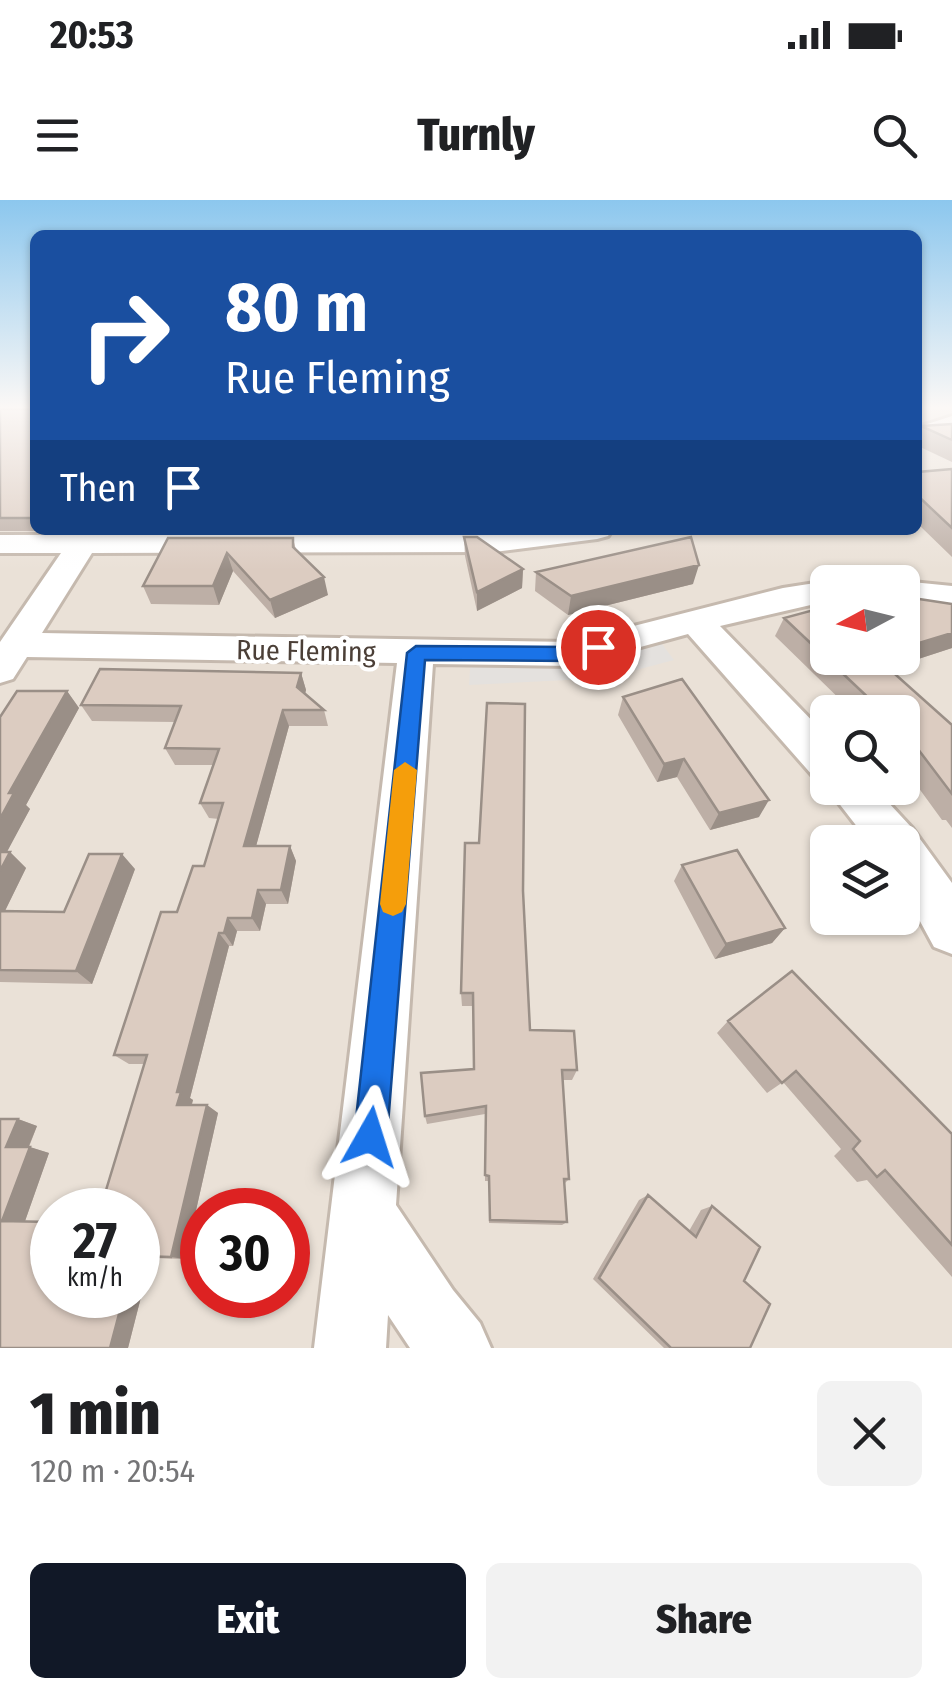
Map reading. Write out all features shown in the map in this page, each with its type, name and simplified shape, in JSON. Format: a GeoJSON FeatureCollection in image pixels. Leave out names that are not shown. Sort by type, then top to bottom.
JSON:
{"type":"FeatureCollection","features":[{"type":"Feature","properties":{"kind":"street"},"geometry":{"type":"LineString","coordinates":[[0,544],[82,546],[176,537],[494,542],[538,535]]}},
{"type":"Feature","properties":{"kind":"street"},"geometry":{"type":"LineString","coordinates":[[8,658],[82,546]]}},
{"type":"Feature","properties":{"kind":"street"},"geometry":{"type":"LineString","coordinates":[[920,593],[952,596]]}},
{"type":"Feature","properties":{"kind":"street","name":"Rue Fleming"},"geometry":{"type":"LineString","coordinates":[[8,658],[571,654],[695,620],[810,595]]}},
{"type":"Feature","properties":{"kind":"street"},"geometry":{"type":"LineString","coordinates":[[695,620],[810,745]]}},
{"type":"Feature","properties":{"kind":"street"},"geometry":{"type":"LineString","coordinates":[[350,1348],[416,653]]}},
{"type":"Feature","properties":{"kind":"street"},"geometry":{"type":"LineString","coordinates":[[864,805],[881,825]]}},
{"type":"Feature","properties":{"kind":"street"},"geometry":{"type":"LineString","coordinates":[[920,874],[952,930]]}},
{"type":"Feature","properties":{"kind":"street"},"geometry":{"type":"LineString","coordinates":[[363,1214],[428,1315],[455,1348]]}},
{"type":"Feature","properties":{"kind":"shaded area"},"geometry":{"type":"Polygon","coordinates":[[[0,463],[15,463],[30,513],[30,535],[922,535],[922,463],[952,463],[952,1348],[0,1348],[0,463]]]}},
{"type":"Feature","properties":{"kind":"shaded area"},"geometry":{"type":"Polygon","coordinates":[[[653,632],[674,660],[606,678],[469,685],[471,653],[571,654],[653,632]]]}},
{"type":"Feature","properties":{"kind":"building"},"geometry":{"type":"Polygon","coordinates":[[[0,463],[30,463],[30,518],[0,518],[0,463]]]}},
{"type":"Feature","properties":{"kind":"building"},"geometry":{"type":"Polygon","coordinates":[[[952,469],[952,528],[922,500],[922,472],[952,469]]]}},
{"type":"Feature","properties":{"kind":"building"},"geometry":{"type":"Polygon","coordinates":[[[464,537],[477,537],[523,569],[477,592],[464,537]]]}},
{"type":"Feature","properties":{"kind":"building"},"geometry":{"type":"Polygon","coordinates":[[[691,537],[699,565],[571,596],[536,572],[691,537]]]}},
{"type":"Feature","properties":{"kind":"building"},"geometry":{"type":"Polygon","coordinates":[[[168,538],[293,538],[293,547],[324,577],[270,600],[227,553],[213,586],[143,586],[168,538]]]}},
{"type":"Feature","properties":{"kind":"building"},"geometry":{"type":"Polygon","coordinates":[[[920,599],[952,604],[952,633],[920,643],[920,599]]]}},
{"type":"Feature","properties":{"kind":"building"},"geometry":{"type":"Polygon","coordinates":[[[810,611],[810,643],[784,618],[810,611]]]}},
{"type":"Feature","properties":{"kind":"building"},"geometry":{"type":"Polygon","coordinates":[[[100,669],[301,673],[297,687],[324,710],[283,710],[244,846],[290,846],[281,890],[258,890],[252,918],[228,918],[224,933],[219,933],[177,1092],[181,1092],[177,1105],[207,1105],[187,1188],[180,1188],[180,1219],[171,1257],[160,1257],[160,1188],[107,1188],[147,1055],[114,1055],[161,912],[177,912],[193,866],[204,866],[223,803],[200,803],[219,749],[165,748],[181,706],[81,705],[100,669]]]}},
{"type":"Feature","properties":{"kind":"building"},"geometry":{"type":"Polygon","coordinates":[[[844,675],[896,675],[918,695],[865,695],[844,675]]]}},
{"type":"Feature","properties":{"kind":"building"},"geometry":{"type":"Polygon","coordinates":[[[682,679],[769,800],[719,813],[684,759],[664,764],[623,697],[682,679]]]}},
{"type":"Feature","properties":{"kind":"building"},"geometry":{"type":"Polygon","coordinates":[[[17,691],[67,691],[9,793],[14,793],[0,819],[0,717],[17,691]]]}},
{"type":"Feature","properties":{"kind":"building"},"geometry":{"type":"Polygon","coordinates":[[[920,696],[952,725],[952,794],[920,752],[920,696]]]}},
{"type":"Feature","properties":{"kind":"building"},"geometry":{"type":"Polygon","coordinates":[[[487,703],[525,704],[523,891],[530,1030],[574,1031],[577,1070],[562,1070],[569,1179],[564,1179],[567,1222],[490,1220],[489,1176],[485,1175],[486,1106],[425,1116],[421,1073],[474,1069],[473,993],[461,993],[465,843],[479,843],[487,703]]]}},
{"type":"Feature","properties":{"kind":"building"},"geometry":{"type":"Polygon","coordinates":[[[737,850],[785,928],[726,944],[682,865],[737,850]]]}},
{"type":"Feature","properties":{"kind":"building"},"geometry":{"type":"Polygon","coordinates":[[[0,852],[10,852],[0,871],[0,852]]]}},
{"type":"Feature","properties":{"kind":"building"},"geometry":{"type":"Polygon","coordinates":[[[89,854],[122,854],[76,971],[0,970],[0,911],[64,912],[89,854]]]}},
{"type":"Feature","properties":{"kind":"building"},"geometry":{"type":"Polygon","coordinates":[[[792,971],[952,1134],[952,1245],[885,1170],[877,1177],[853,1149],[860,1141],[796,1071],[782,1083],[728,1021],[792,971]]]}},
{"type":"Feature","properties":{"kind":"building"},"geometry":{"type":"Polygon","coordinates":[[[0,1119],[18,1119],[6,1147],[30,1147],[2,1221],[30,1222],[30,1318],[118,1318],[110,1348],[0,1348],[0,1119]]]}},
{"type":"Feature","properties":{"kind":"building"},"geometry":{"type":"Polygon","coordinates":[[[648,1195],[696,1237],[712,1206],[760,1247],[744,1281],[770,1304],[750,1348],[671,1348],[599,1278],[648,1195]]]}},
{"type":"Feature","properties":{"kind":"slow traffic"},"geometry":{"type":"LineString","coordinates":[[393,904],[405,770]]}},
{"type":"Feature","properties":{"kind":"route"},"geometry":{"type":"LineString","coordinates":[[370,1137],[416,653],[571,654],[598,647]]}}]}
